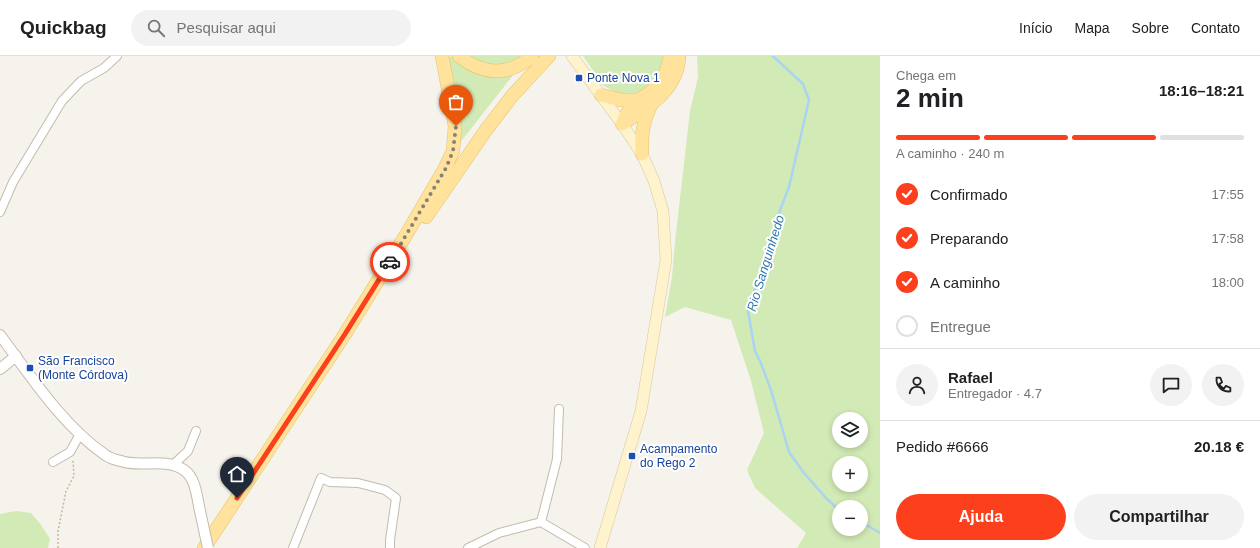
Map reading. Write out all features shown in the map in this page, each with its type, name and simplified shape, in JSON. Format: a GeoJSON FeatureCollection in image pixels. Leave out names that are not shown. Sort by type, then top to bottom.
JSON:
{"type":"FeatureCollection","features":[{"type":"Feature","properties":{"kind":"main road"},"geometry":{"type":"LineString","coordinates":[[345,334],[446,168],[453,151],[456,126],[442,56]]}},
{"type":"Feature","properties":{"kind":"main road"},"geometry":{"type":"LineString","coordinates":[[459,56],[470,65],[481,70],[496,72],[511,69],[532,56]]}},
{"type":"Feature","properties":{"kind":"main road"},"geometry":{"type":"LineString","coordinates":[[406,235],[462,152],[507,92],[538,56]]}},
{"type":"Feature","properties":{"kind":"main road"},"geometry":{"type":"LineString","coordinates":[[204,548],[345,334],[486,130],[512,96],[549,56]]}},
{"type":"Feature","properties":{"kind":"main road"},"geometry":{"type":"LineString","coordinates":[[572,56],[642,154],[654,181],[663,211],[666,260],[641,410],[600,548]]}},
{"type":"Feature","properties":{"kind":"main road"},"geometry":{"type":"LineString","coordinates":[[622,124],[627,113],[638,100],[655,89],[663,78],[670,56]]}},
{"type":"Feature","properties":{"kind":"main road"},"geometry":{"type":"LineString","coordinates":[[622,124],[656,101],[670,83],[676,72],[679,56]]}},
{"type":"Feature","properties":{"kind":"main road"},"geometry":{"type":"LineString","coordinates":[[601,95],[621,100],[638,100]]}},
{"type":"Feature","properties":{"kind":"main road"},"geometry":{"type":"LineString","coordinates":[[642,154],[641,139],[643,126],[651,105]]}},
{"type":"Feature","properties":{"kind":"street"},"geometry":{"type":"LineString","coordinates":[[0,212],[13,182],[62,101],[81,81],[104,68],[117,56]]}},
{"type":"Feature","properties":{"kind":"street"},"geometry":{"type":"LineString","coordinates":[[0,335],[52,405],[80,434],[105,455],[123,462],[174,464],[185,470],[193,482],[208,548]]}},
{"type":"Feature","properties":{"kind":"street"},"geometry":{"type":"LineString","coordinates":[[0,369],[16,356]]}},
{"type":"Feature","properties":{"kind":"street"},"geometry":{"type":"LineString","coordinates":[[541,522],[557,459],[559,409]]}},
{"type":"Feature","properties":{"kind":"street"},"geometry":{"type":"LineString","coordinates":[[174,464],[188,451],[196,431]]}},
{"type":"Feature","properties":{"kind":"street"},"geometry":{"type":"LineString","coordinates":[[53,462],[70,452],[80,434]]}},
{"type":"Feature","properties":{"kind":"street"},"geometry":{"type":"LineString","coordinates":[[293,548],[321,478],[330,482],[358,483],[385,490],[396,498],[390,548]]}},
{"type":"Feature","properties":{"kind":"street"},"geometry":{"type":"LineString","coordinates":[[468,548],[499,533],[541,522],[585,548]]}},
{"type":"Feature","properties":{"kind":"path"},"geometry":{"type":"LineString","coordinates":[[58,548],[58,531],[66,491],[74,476],[73,459],[70,452]]}},
{"type":"Feature","properties":{"kind":"green space"},"geometry":{"type":"Polygon","coordinates":[[[446,56],[459,60],[472,71],[481,75],[495,77],[514,74],[459,144],[446,56]]]}},
{"type":"Feature","properties":{"kind":"green space"},"geometry":{"type":"Polygon","coordinates":[[[469,56],[522,56],[509,63],[491,66],[479,62],[469,56]]]}},
{"type":"Feature","properties":{"kind":"green space"},"geometry":{"type":"Polygon","coordinates":[[[583,56],[666,56],[665,65],[646,90],[633,95],[619,94],[604,86],[583,56]]]}},
{"type":"Feature","properties":{"kind":"green space"},"geometry":{"type":"Polygon","coordinates":[[[697,56],[880,56],[880,548],[797,548],[806,533],[755,488],[747,470],[764,433],[751,381],[731,320],[685,307],[665,317],[672,277],[690,111],[698,77],[697,56]]]}},
{"type":"Feature","properties":{"kind":"green space"},"geometry":{"type":"Polygon","coordinates":[[[16,511],[31,513],[50,539],[48,548],[0,548],[0,514],[16,511]]]}},
{"type":"Feature","properties":{"kind":"waterway","name":"Rio Sanguinhedo"},"geometry":{"type":"LineString","coordinates":[[773,56],[803,84],[809,100],[789,187],[780,210],[769,249],[748,311],[755,351],[771,390],[789,452],[804,473],[832,504]]}},
{"type":"Feature","properties":{"kind":"waterway","name":"Rio Sanguinhedo"},"geometry":{"type":"LineString","coordinates":[[868,526],[880,533]]}},
{"type":"Feature","properties":{"kind":"way so far"},"geometry":{"type":"LineString","coordinates":[[390,262],[446,168],[453,151],[456,126]]}},
{"type":"Feature","properties":{"kind":"place","name":"Ponte Nova 1"},"geometry":{"type":"Point","coordinates":[579,78]}},
{"type":"Feature","properties":{"kind":"place","name":"São Francisco (Monte Córdova)"},"geometry":{"type":"Point","coordinates":[30,368]}},
{"type":"Feature","properties":{"kind":"place","name":"Acampamento do Rego 2"},"geometry":{"type":"Point","coordinates":[632,456]}},
{"type":"Feature","properties":{"kind":"route"},"geometry":{"type":"LineString","coordinates":[[237,498],[345,334],[390,262]]}}]}
